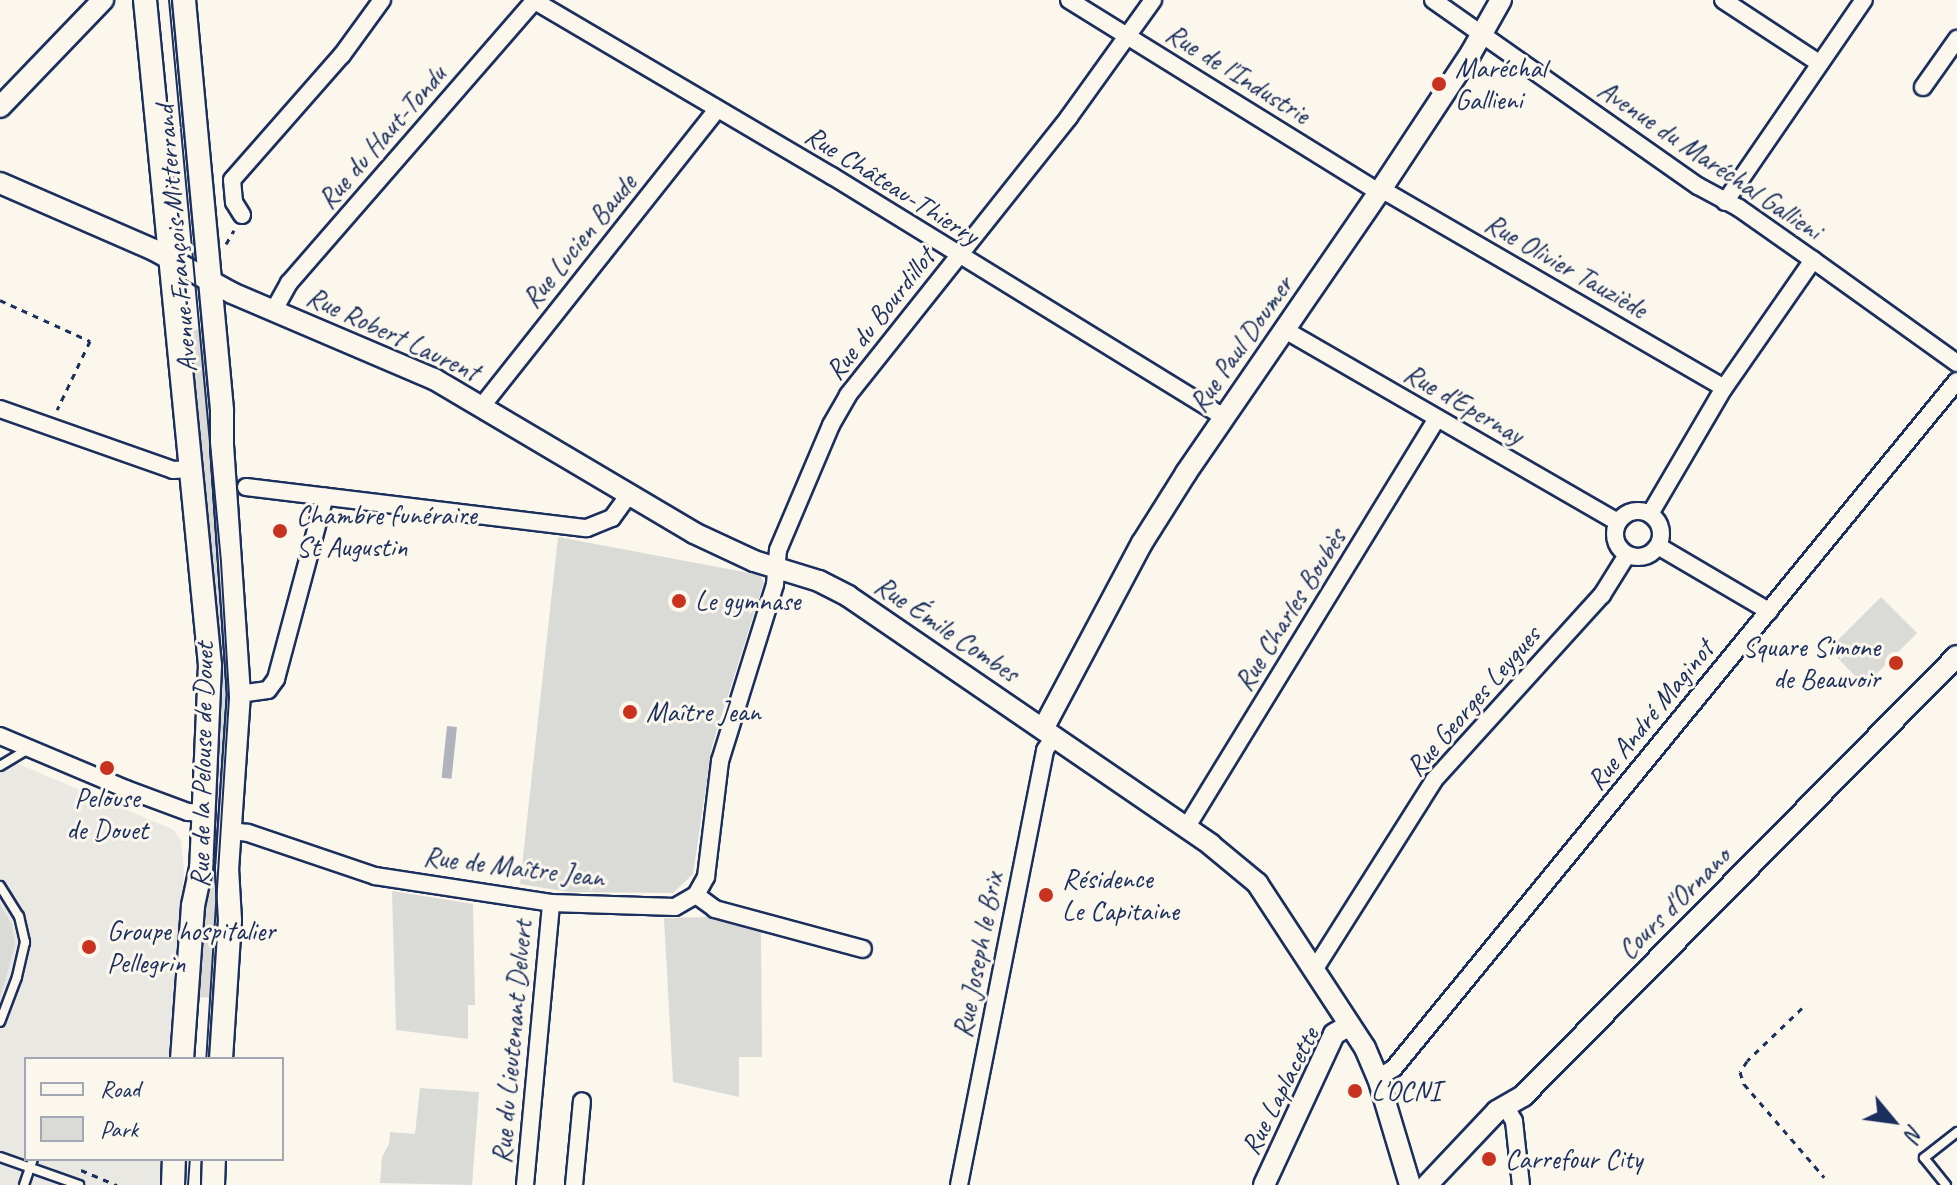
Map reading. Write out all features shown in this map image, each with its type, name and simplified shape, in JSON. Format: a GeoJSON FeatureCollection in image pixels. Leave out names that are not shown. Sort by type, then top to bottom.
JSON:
{"type":"FeatureCollection","features":[{"type":"Feature","properties":{"kind":"main road","name":"Avenue François Mitterrand"},"geometry":{"type":"LineString","coordinates":[[145,0],[193,469]]}},
{"type":"Feature","properties":{"kind":"main road","name":"Avenue François Mitterrand"},"geometry":{"type":"LineString","coordinates":[[184,0],[211,281],[224,472]]}},
{"type":"Feature","properties":{"kind":"main road","name":"Rue de la Pelouse de Douet"},"geometry":{"type":"LineString","coordinates":[[182,1057],[205,813],[210,665],[193,469]]}},
{"type":"Feature","properties":{"kind":"main road","name":"Rue de la Pelouse de Douet"},"geometry":{"type":"LineString","coordinates":[[221,1057],[230,920],[227,868],[239,694],[224,472]]}},
{"type":"Feature","properties":{"kind":"main road"},"geometry":{"type":"LineString","coordinates":[[173,1185],[174,1161]]}},
{"type":"Feature","properties":{"kind":"main road"},"geometry":{"type":"LineString","coordinates":[[213,1185],[214,1161]]}},
{"type":"Feature","properties":{"kind":"street"},"geometry":{"type":"LineString","coordinates":[[0,107],[103,0]]}},
{"type":"Feature","properties":{"kind":"street"},"geometry":{"type":"LineString","coordinates":[[242,215],[234,202],[232,180],[342,55],[382,0]]}},
{"type":"Feature","properties":{"kind":"street","name":"Rue Château-Thierry"},"geometry":{"type":"LineString","coordinates":[[533,0],[1224,417]]}},
{"type":"Feature","properties":{"kind":"street","name":"Rue du Haut-Tondu"},"geometry":{"type":"LineString","coordinates":[[274,310],[289,283],[533,0]]}},
{"type":"Feature","properties":{"kind":"street","name":"Rue de l'Industrie"},"geometry":{"type":"LineString","coordinates":[[1069,0],[1380,191]]}},
{"type":"Feature","properties":{"kind":"street","name":"Rue du Bourdillot"},"geometry":{"type":"LineString","coordinates":[[776,568],[778,550],[831,425],[848,395],[1069,117],[1153,0]]}},
{"type":"Feature","properties":{"kind":"street","name":"Avenue du Maréchal Gallieni"},"geometry":{"type":"LineString","coordinates":[[1433,0],[1813,260],[1957,363]]}},
{"type":"Feature","properties":{"kind":"street","name":"Rue Paul Doumer"},"geometry":{"type":"LineString","coordinates":[[1049,733],[1142,543],[1224,417],[1380,191],[1501,0]]}},
{"type":"Feature","properties":{"kind":"street"},"geometry":{"type":"LineString","coordinates":[[1723,0],[1819,63]]}},
{"type":"Feature","properties":{"kind":"street"},"geometry":{"type":"LineString","coordinates":[[1725,202],[1864,0]]}},
{"type":"Feature","properties":{"kind":"street"},"geometry":{"type":"LineString","coordinates":[[1923,87],[1957,39]]}},
{"type":"Feature","properties":{"kind":"street","name":"Rue Lucien Baude"},"geometry":{"type":"LineString","coordinates":[[482,406],[717,109]]}},
{"type":"Feature","properties":{"kind":"street"},"geometry":{"type":"LineString","coordinates":[[0,183],[169,258]]}},
{"type":"Feature","properties":{"kind":"street","name":"Rue Olivier Tauziède"},"geometry":{"type":"LineString","coordinates":[[1380,191],[1724,388]]}},
{"type":"Feature","properties":{"kind":"street","name":"Rue Robert Laurent"},"geometry":{"type":"LineString","coordinates":[[169,258],[274,310],[389,357],[482,406],[628,496]]}},
{"type":"Feature","properties":{"kind":"street"},"geometry":{"type":"LineString","coordinates":[[1650,514],[1724,388],[1813,260]]}},
{"type":"Feature","properties":{"kind":"street","name":"Rue d'Epernay"},"geometry":{"type":"LineString","coordinates":[[1285,330],[1618,522]]}},
{"type":"Feature","properties":{"kind":"street","name":"Rue André Maginot"},"geometry":{"type":"LineString","coordinates":[[1378,1078],[1394,1068],[1957,381]]}},
{"type":"Feature","properties":{"kind":"street"},"geometry":{"type":"LineString","coordinates":[[0,409],[173,470],[193,469]]}},
{"type":"Feature","properties":{"kind":"street","name":"Rue Charles Boubès"},"geometry":{"type":"LineString","coordinates":[[1186,828],[1437,419]]}},
{"type":"Feature","properties":{"kind":"street"},"geometry":{"type":"LineString","coordinates":[[246,487],[587,528],[612,518],[628,496]]}},
{"type":"Feature","properties":{"kind":"street"},"geometry":{"type":"LineString","coordinates":[[239,694],[268,690],[276,679],[325,496]]}},
{"type":"Feature","properties":{"kind":"street","name":"Rue Émile Combes"},"geometry":{"type":"LineString","coordinates":[[628,496],[694,533],[776,568],[819,581],[848,596],[1186,828],[1257,883],[1316,967],[1378,1078],[1410,1185]]}},
{"type":"Feature","properties":{"kind":"street"},"geometry":{"type":"LineString","coordinates":[[1636,511],[1650,514],[1661,532],[1658,546],[1641,558],[1627,555],[1617,544],[1618,522],[1636,511]]}},
{"type":"Feature","properties":{"kind":"street"},"geometry":{"type":"LineString","coordinates":[[1658,546],[1769,611]]}},
{"type":"Feature","properties":{"kind":"street","name":"Rue Georges Leygues"},"geometry":{"type":"LineString","coordinates":[[1316,967],[1434,780],[1602,595],[1627,555]]}},
{"type":"Feature","properties":{"kind":"street"},"geometry":{"type":"LineString","coordinates":[[776,568],[775,584],[720,761],[706,877],[696,895],[715,909],[863,949]]}},
{"type":"Feature","properties":{"kind":"street","name":"Cours d'Ornano"},"geometry":{"type":"LineString","coordinates":[[1427,1185],[1497,1111],[1506,1108],[1541,1078],[1957,656]]}},
{"type":"Feature","properties":{"kind":"street","name":"Rue Joseph le Brix"},"geometry":{"type":"LineString","coordinates":[[959,1185],[1049,733]]}},
{"type":"Feature","properties":{"kind":"street"},"geometry":{"type":"LineString","coordinates":[[0,736],[139,794],[188,812],[205,813]]}},
{"type":"Feature","properties":{"kind":"street","name":"Rue de Maître Jean"},"geometry":{"type":"LineString","coordinates":[[230,831],[248,833],[375,876],[551,903],[675,907],[696,895]]}},
{"type":"Feature","properties":{"kind":"street","name":"Rue du Lieutenant Delvert"},"geometry":{"type":"LineString","coordinates":[[525,1185],[551,903]]}},
{"type":"Feature","properties":{"kind":"street","name":"Rue Laplacette"},"geometry":{"type":"LineString","coordinates":[[1264,1185],[1334,1034],[1350,1025]]}},
{"type":"Feature","properties":{"kind":"street"},"geometry":{"type":"LineString","coordinates":[[574,1185],[582,1101]]}},
{"type":"Feature","properties":{"kind":"street"},"geometry":{"type":"LineString","coordinates":[[1506,1108],[1514,1121],[1521,1185]]}},
{"type":"Feature","properties":{"kind":"lane"},"geometry":{"type":"LineString","coordinates":[[0,766],[29,749]]}},
{"type":"Feature","properties":{"kind":"lane"},"geometry":{"type":"LineString","coordinates":[[0,886],[11,899],[25,942],[17,977],[0,1022]]}},
{"type":"Feature","properties":{"kind":"lane"},"geometry":{"type":"LineString","coordinates":[[1946,1185],[1924,1158],[1957,1132]]}},
{"type":"Feature","properties":{"kind":"lane"},"geometry":{"type":"LineString","coordinates":[[0,1157],[32,1163],[79,1185]]}},
{"type":"Feature","properties":{"kind":"lane"},"geometry":{"type":"LineString","coordinates":[[24,1185],[32,1163]]}},
{"type":"Feature","properties":{"kind":"path"},"geometry":{"type":"LineString","coordinates":[[224,249],[242,215]]}},
{"type":"Feature","properties":{"kind":"path"},"geometry":{"type":"LineString","coordinates":[[0,300],[90,341],[49,426]]}},
{"type":"Feature","properties":{"kind":"path"},"geometry":{"type":"LineString","coordinates":[[1802,1008],[1747,1061],[1740,1072],[1744,1084],[1824,1177]]}},
{"type":"Feature","properties":{"kind":"shaded area"},"geometry":{"type":"Polygon","coordinates":[[[447,726],[457,727],[452,779],[442,778],[447,726]]]}},
{"type":"Feature","properties":{"kind":"shaded area","name":"Groupe hospitalier Pellegrin"},"geometry":{"type":"Polygon","coordinates":[[[0,756],[174,830],[181,841],[184,871],[171,1057],[24,1057],[24,1161],[165,1161],[163,1185],[0,1185],[0,756]]]}},
{"type":"Feature","properties":{"kind":"green space"},"geometry":{"type":"Polygon","coordinates":[[[203,329],[233,667],[220,998],[191,997],[215,727],[187,331],[203,329]]]}},
{"type":"Feature","properties":{"kind":"green space","name":"Maître Jean"},"geometry":{"type":"Polygon","coordinates":[[[558,537],[760,575],[764,582],[712,746],[693,874],[673,893],[569,892],[520,884],[558,537]]]}},
{"type":"Feature","properties":{"kind":"green space"},"geometry":{"type":"Polygon","coordinates":[[[1881,597],[1917,633],[1865,685],[1829,649],[1881,597]]]}},
{"type":"Feature","properties":{"kind":"green space"},"geometry":{"type":"Polygon","coordinates":[[[392,891],[473,904],[475,1005],[468,1005],[468,1039],[396,1030],[392,891]]]}},
{"type":"Feature","properties":{"kind":"green space"},"geometry":{"type":"Polygon","coordinates":[[[0,904],[12,925],[15,945],[0,998],[0,904]]]}},
{"type":"Feature","properties":{"kind":"green space"},"geometry":{"type":"Polygon","coordinates":[[[709,917],[761,932],[762,1057],[739,1057],[739,1097],[673,1082],[664,918],[709,917]]]}},
{"type":"Feature","properties":{"kind":"green space"},"geometry":{"type":"Polygon","coordinates":[[[420,1088],[479,1092],[472,1185],[380,1183],[382,1157],[389,1144],[390,1132],[415,1134],[420,1088]]]}},
{"type":"Feature","properties":{"kind":"tram line"},"geometry":{"type":"LineString","coordinates":[[169,0],[221,562],[229,698],[206,1057]]}},
{"type":"Feature","properties":{"kind":"tram line"},"geometry":{"type":"LineString","coordinates":[[188,1185],[190,1161]]}},
{"type":"Feature","properties":{"kind":"place","name":"Maréchal Gallieni"},"geometry":{"type":"Point","coordinates":[1439,84]}},
{"type":"Feature","properties":{"kind":"place","name":"Chambre funéraire St Augustin"},"geometry":{"type":"Point","coordinates":[280,531]}},
{"type":"Feature","properties":{"kind":"place","name":"Le gymnase"},"geometry":{"type":"Point","coordinates":[679,601]}},
{"type":"Feature","properties":{"kind":"place","name":"Square Simone de Beauvoir"},"geometry":{"type":"Point","coordinates":[1896,663]}},
{"type":"Feature","properties":{"kind":"place","name":"Maître Jean"},"geometry":{"type":"Point","coordinates":[630,712]}},
{"type":"Feature","properties":{"kind":"place","name":"Pelouse de Douet"},"geometry":{"type":"Point","coordinates":[107,768]}},
{"type":"Feature","properties":{"kind":"place","name":"Résidence Le Capitaine"},"geometry":{"type":"Point","coordinates":[1046,895]}},
{"type":"Feature","properties":{"kind":"place","name":"Groupe hospitalier Pellegrin"},"geometry":{"type":"Point","coordinates":[89,947]}},
{"type":"Feature","properties":{"kind":"place","name":"L'OCNI"},"geometry":{"type":"Point","coordinates":[1355,1091]}},
{"type":"Feature","properties":{"kind":"place","name":"Carrefour City"},"geometry":{"type":"Point","coordinates":[1489,1159]}}]}
